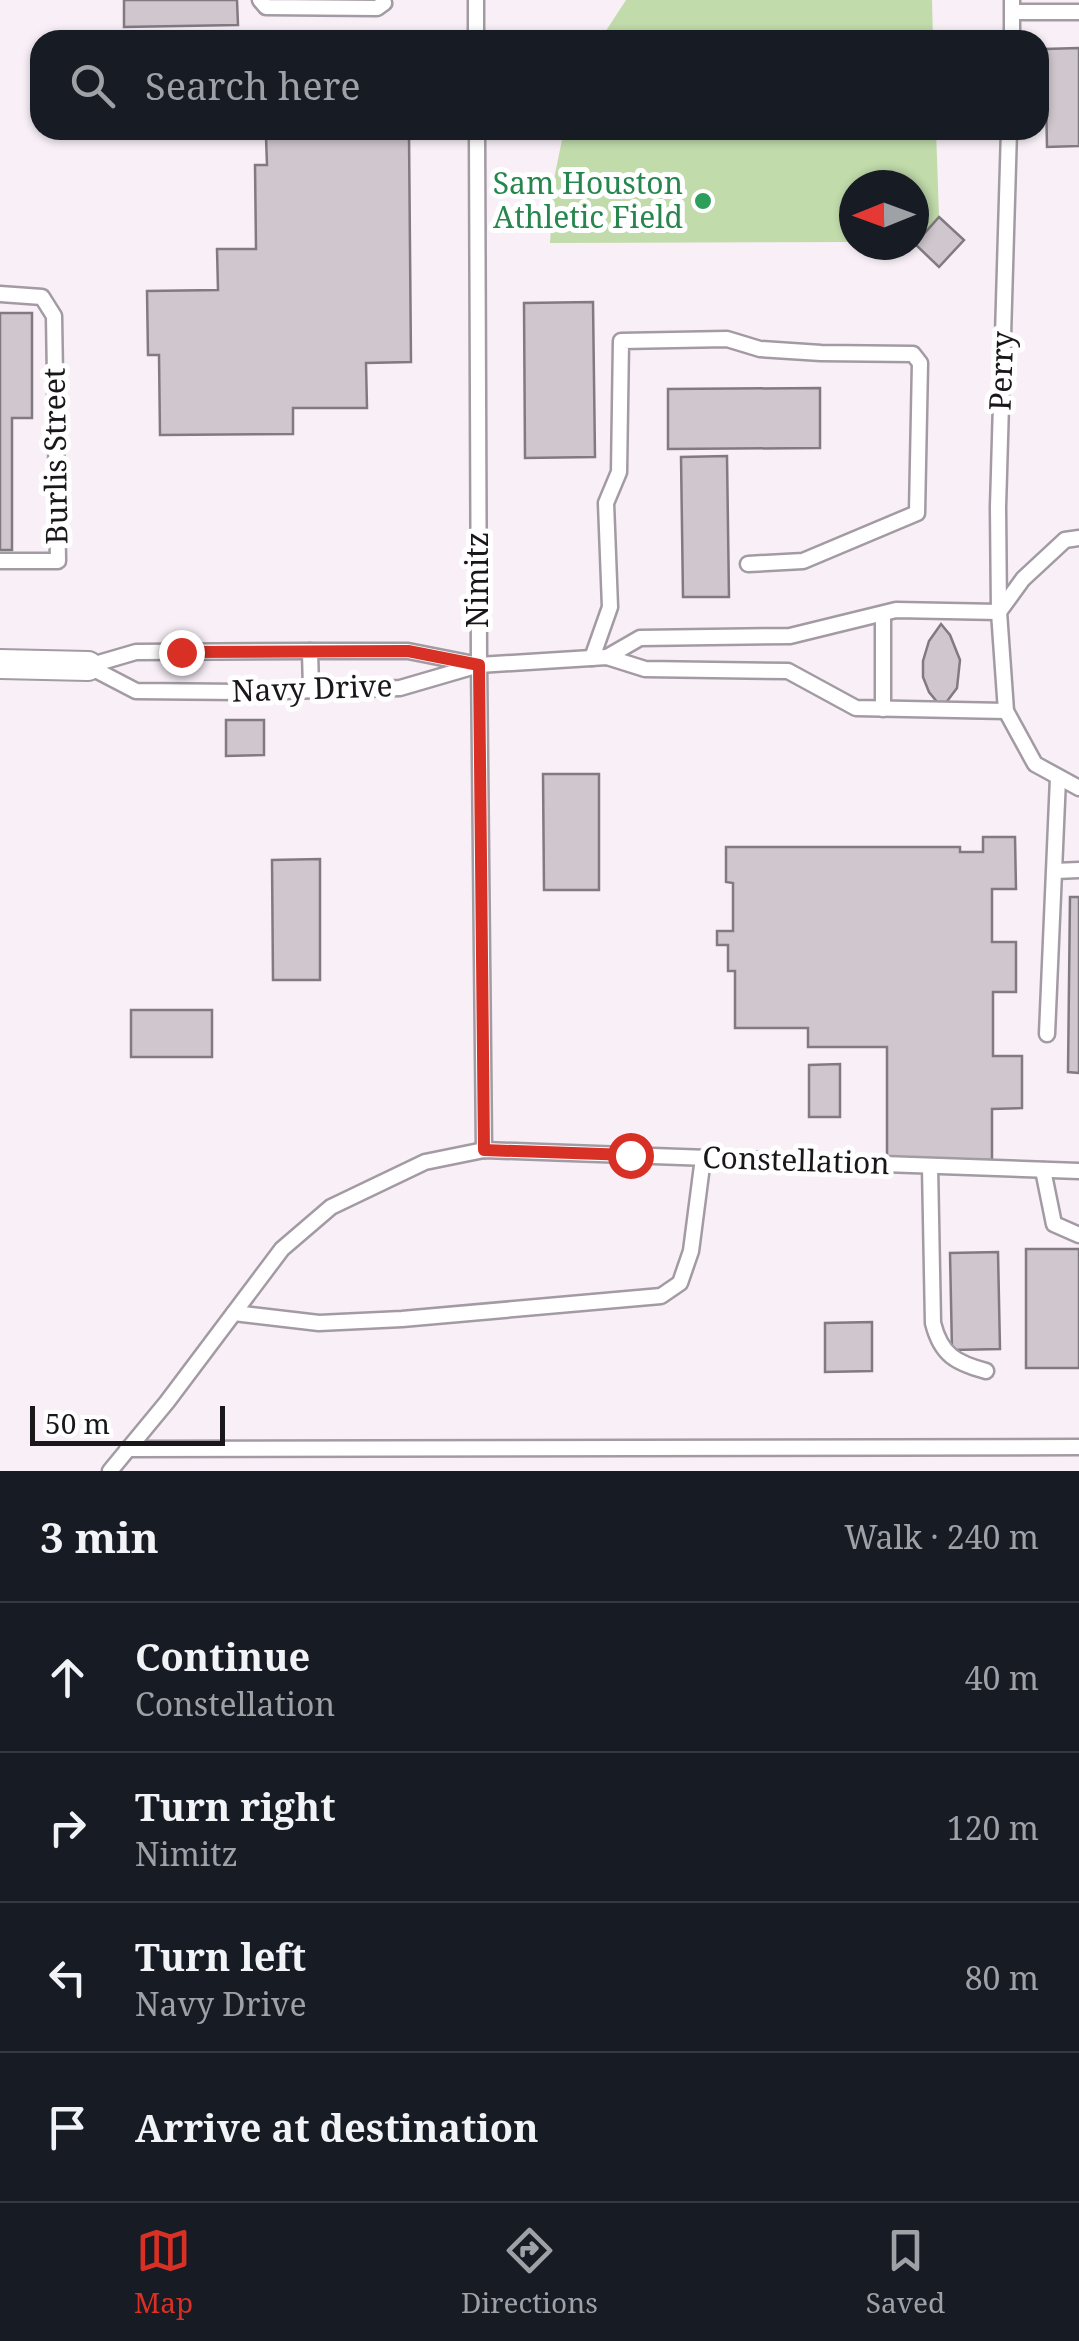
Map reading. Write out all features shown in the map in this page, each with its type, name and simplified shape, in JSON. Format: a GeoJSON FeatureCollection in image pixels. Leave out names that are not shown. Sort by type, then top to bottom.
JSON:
{"type":"FeatureCollection","features":[{"type":"Feature","properties":{"kind":"street","name":"Navy Drive"},"geometry":{"type":"LineString","coordinates":[[0,664],[88,666]]}},
{"type":"Feature","properties":{"kind":"lane"},"geometry":{"type":"LineString","coordinates":[[260,0],[266,6],[358,8],[377,8],[384,0]]}},
{"type":"Feature","properties":{"kind":"lane"},"geometry":{"type":"LineString","coordinates":[[476,0],[476,30]]}},
{"type":"Feature","properties":{"kind":"lane"},"geometry":{"type":"LineString","coordinates":[[1012,6],[1079,12]]}},
{"type":"Feature","properties":{"kind":"lane","name":"Nimitz"},"geometry":{"type":"LineString","coordinates":[[477,140],[484,1150]]}},
{"type":"Feature","properties":{"kind":"lane","name":"Perry"},"geometry":{"type":"LineString","coordinates":[[1006,712],[998,612],[998,507],[1009,140]]}},
{"type":"Feature","properties":{"kind":"lane","name":"Burlis Street"},"geometry":{"type":"LineString","coordinates":[[0,294],[42,297],[54,316],[58,561],[0,561]]}},
{"type":"Feature","properties":{"kind":"lane"},"geometry":{"type":"LineString","coordinates":[[600,657],[610,607],[606,503],[619,472],[621,341],[727,338],[760,349],[821,354],[913,354],[920,363],[918,513],[802,561],[748,564]]}},
{"type":"Feature","properties":{"kind":"lane"},"geometry":{"type":"LineString","coordinates":[[998,612],[1023,579],[1065,540],[1079,538]]}},
{"type":"Feature","properties":{"kind":"lane","name":"Navy Drive"},"geometry":{"type":"LineString","coordinates":[[600,657],[640,638],[790,636],[896,610],[998,612]]}},
{"type":"Feature","properties":{"kind":"lane"},"geometry":{"type":"LineString","coordinates":[[883,614],[883,709]]}},
{"type":"Feature","properties":{"kind":"lane"},"geometry":{"type":"LineString","coordinates":[[310,651],[311,689]]}},
{"type":"Feature","properties":{"kind":"lane","name":"Navy Drive"},"geometry":{"type":"LineString","coordinates":[[88,666],[136,652],[310,651],[408,651],[479,665]]}},
{"type":"Feature","properties":{"kind":"lane","name":"Navy Drive"},"geometry":{"type":"LineString","coordinates":[[88,666],[136,692],[400,688],[479,665],[600,657],[645,670],[788,670],[856,708],[1006,712]]}},
{"type":"Feature","properties":{"kind":"lane"},"geometry":{"type":"LineString","coordinates":[[1006,712],[1034,764],[1079,788]]}},
{"type":"Feature","properties":{"kind":"lane"},"geometry":{"type":"LineString","coordinates":[[1047,1034],[1058,778]]}},
{"type":"Feature","properties":{"kind":"lane"},"geometry":{"type":"LineString","coordinates":[[1055,871],[1079,870]]}},
{"type":"Feature","properties":{"kind":"lane","name":"Constellation"},"geometry":{"type":"LineString","coordinates":[[110,1471],[282,1249],[331,1207],[426,1162],[484,1150],[1079,1171]]}},
{"type":"Feature","properties":{"kind":"lane"},"geometry":{"type":"LineString","coordinates":[[234,1314],[320,1323],[661,1296],[680,1283],[690,1250],[703,1158]]}},
{"type":"Feature","properties":{"kind":"lane"},"geometry":{"type":"LineString","coordinates":[[930,1166],[933,1323],[938,1344],[960,1364],[986,1372]]}},
{"type":"Feature","properties":{"kind":"lane"},"geometry":{"type":"LineString","coordinates":[[1042,1170],[1054,1224],[1079,1235]]}},
{"type":"Feature","properties":{"kind":"lane"},"geometry":{"type":"LineString","coordinates":[[127,1449],[1079,1447]]}},
{"type":"Feature","properties":{"kind":"green space"},"geometry":{"type":"Polygon","coordinates":[[[626,0],[932,0],[933,30],[606,30],[626,0]]]}},
{"type":"Feature","properties":{"kind":"green space","name":"Sam Houston Athletic Field"},"geometry":{"type":"Polygon","coordinates":[[[562,140],[936,140],[939,217],[929,228],[929,170],[839,170],[839,242],[550,243],[554,179],[562,140]]]}},
{"type":"Feature","properties":{"kind":"building"},"geometry":{"type":"Polygon","coordinates":[[[124,0],[237,0],[238,25],[124,27],[124,0]]]}},
{"type":"Feature","properties":{"kind":"building"},"geometry":{"type":"Polygon","coordinates":[[[1079,48],[1079,146],[1047,147],[1049,49],[1079,48]]]}},
{"type":"Feature","properties":{"kind":"building"},"geometry":{"type":"Polygon","coordinates":[[[266,140],[409,140],[411,362],[366,363],[367,408],[293,408],[293,434],[160,435],[159,355],[148,355],[147,291],[218,290],[217,249],[256,249],[255,165],[267,165],[266,140]]]}},
{"type":"Feature","properties":{"kind":"building"},"geometry":{"type":"Polygon","coordinates":[[[939,217],[964,240],[939,267],[929,257],[929,228],[939,217]]]}},
{"type":"Feature","properties":{"kind":"building"},"geometry":{"type":"Polygon","coordinates":[[[593,302],[595,457],[525,458],[524,303],[593,302]]]}},
{"type":"Feature","properties":{"kind":"building"},"geometry":{"type":"Polygon","coordinates":[[[0,313],[32,313],[32,418],[12,418],[12,550],[0,550],[0,313]]]}},
{"type":"Feature","properties":{"kind":"building"},"geometry":{"type":"Polygon","coordinates":[[[820,388],[820,448],[668,449],[668,389],[820,388]]]}},
{"type":"Feature","properties":{"kind":"building"},"geometry":{"type":"Polygon","coordinates":[[[727,456],[729,597],[683,597],[681,457],[727,456]]]}},
{"type":"Feature","properties":{"kind":"building"},"geometry":{"type":"Polygon","coordinates":[[[941,624],[960,660],[957,688],[942,708],[923,677],[929,641],[941,624]]]}},
{"type":"Feature","properties":{"kind":"building"},"geometry":{"type":"Polygon","coordinates":[[[226,720],[264,720],[264,755],[226,756],[226,720]]]}},
{"type":"Feature","properties":{"kind":"building"},"geometry":{"type":"Polygon","coordinates":[[[543,774],[599,774],[599,890],[544,890],[543,774]]]}},
{"type":"Feature","properties":{"kind":"building"},"geometry":{"type":"Polygon","coordinates":[[[983,837],[1015,837],[1016,889],[992,889],[992,942],[1016,942],[1016,992],[993,992],[993,1056],[1022,1056],[1022,1108],[992,1109],[992,1160],[887,1160],[887,1047],[808,1047],[808,1028],[735,1028],[735,971],[728,971],[728,945],[717,945],[717,931],[733,931],[733,883],[726,882],[726,847],[960,847],[960,852],[983,852],[983,837]]]}},
{"type":"Feature","properties":{"kind":"building"},"geometry":{"type":"Polygon","coordinates":[[[320,859],[320,980],[273,980],[272,860],[320,859]]]}},
{"type":"Feature","properties":{"kind":"building"},"geometry":{"type":"Polygon","coordinates":[[[1070,897],[1079,897],[1079,1073],[1068,1072],[1070,897]]]}},
{"type":"Feature","properties":{"kind":"building"},"geometry":{"type":"Polygon","coordinates":[[[131,1010],[212,1010],[212,1057],[131,1057],[131,1010]]]}},
{"type":"Feature","properties":{"kind":"building"},"geometry":{"type":"Polygon","coordinates":[[[840,1064],[840,1117],[809,1117],[809,1065],[840,1064]]]}},
{"type":"Feature","properties":{"kind":"building"},"geometry":{"type":"Polygon","coordinates":[[[1026,1249],[1079,1249],[1079,1368],[1026,1368],[1026,1249]]]}},
{"type":"Feature","properties":{"kind":"building"},"geometry":{"type":"Polygon","coordinates":[[[998,1252],[1000,1349],[952,1350],[950,1253],[998,1252]]]}},
{"type":"Feature","properties":{"kind":"building"},"geometry":{"type":"Polygon","coordinates":[[[872,1322],[872,1371],[825,1372],[825,1323],[872,1322]]]}},
{"type":"Feature","properties":{"kind":"place","name":"Sam Houston Athletic Field"},"geometry":{"type":"Point","coordinates":[703,201]}},
{"type":"Feature","properties":{"kind":"route"},"geometry":{"type":"LineString","coordinates":[[181,652],[408,651],[479,665],[484,1150],[630,1155]]}}]}
